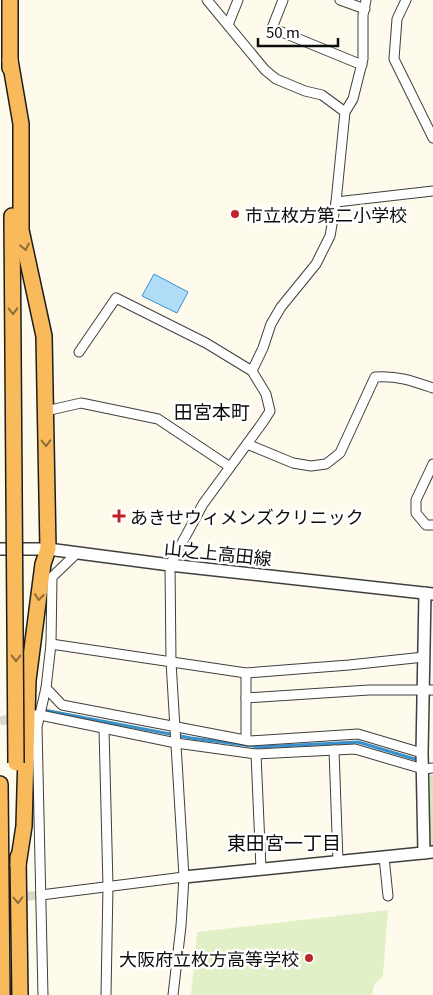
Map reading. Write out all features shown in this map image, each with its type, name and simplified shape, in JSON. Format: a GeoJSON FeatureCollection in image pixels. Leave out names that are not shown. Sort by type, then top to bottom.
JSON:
{"type":"FeatureCollection","features":[{"type":"Feature","properties":{"kind":"highway"},"geometry":{"type":"LineString","coordinates":[[10,0],[16,763],[20,995]]}},
{"type":"Feature","properties":{"kind":"highway"},"geometry":{"type":"LineString","coordinates":[[10,60],[21,124],[22,230],[44,336],[48,549],[43,564],[28,680],[24,826],[18,865]]}},
{"type":"Feature","properties":{"kind":"highway"},"geometry":{"type":"LineString","coordinates":[[0,784],[2,995]]}},
{"type":"Feature","properties":{"kind":"street"},"geometry":{"type":"LineString","coordinates":[[206,0],[265,70],[276,79],[305,91],[322,95],[345,112]]}},
{"type":"Feature","properties":{"kind":"street"},"geometry":{"type":"LineString","coordinates":[[228,25],[238,0]]}},
{"type":"Feature","properties":{"kind":"street"},"geometry":{"type":"LineString","coordinates":[[283,0],[272,28],[362,65]]}},
{"type":"Feature","properties":{"kind":"street"},"geometry":{"type":"LineString","coordinates":[[252,371],[263,348],[271,324],[281,307],[316,264],[330,236],[336,202],[345,112],[353,99],[362,65],[363,15],[366,5],[340,0]]}},
{"type":"Feature","properties":{"kind":"street"},"geometry":{"type":"LineString","coordinates":[[406,0],[397,19],[394,59],[433,138]]}},
{"type":"Feature","properties":{"kind":"street"},"geometry":{"type":"LineString","coordinates":[[336,202],[433,191]]}},
{"type":"Feature","properties":{"kind":"street"},"geometry":{"type":"LineString","coordinates":[[79,352],[116,298],[206,342],[252,371],[266,394],[270,411],[264,422],[203,504],[170,565],[171,662],[184,877],[181,926],[173,995]]}},
{"type":"Feature","properties":{"kind":"street"},"geometry":{"type":"LineString","coordinates":[[247,444],[293,463],[310,466],[326,464],[340,453],[375,377],[404,378],[433,388]]}},
{"type":"Feature","properties":{"kind":"street"},"geometry":{"type":"LineString","coordinates":[[46,411],[81,403],[158,419],[230,467]]}},
{"type":"Feature","properties":{"kind":"street"},"geometry":{"type":"LineString","coordinates":[[433,464],[416,500],[416,513],[426,525],[433,525]]}},
{"type":"Feature","properties":{"kind":"street","name":"山之上高田線"},"geometry":{"type":"LineString","coordinates":[[0,549],[48,549],[77,552],[170,565],[429,594]]}},
{"type":"Feature","properties":{"kind":"street"},"geometry":{"type":"LineString","coordinates":[[43,995],[36,715],[46,688],[51,644],[52,578],[77,552]]}},
{"type":"Feature","properties":{"kind":"street"},"geometry":{"type":"LineString","coordinates":[[41,895],[184,877],[429,852],[428,769],[422,753],[428,690],[424,657],[429,594]]}},
{"type":"Feature","properties":{"kind":"street"},"geometry":{"type":"LineString","coordinates":[[51,644],[246,673],[424,657]]}},
{"type":"Feature","properties":{"kind":"street"},"geometry":{"type":"LineString","coordinates":[[246,673],[246,740]]}},
{"type":"Feature","properties":{"kind":"street"},"geometry":{"type":"LineString","coordinates":[[46,688],[62,705],[246,740],[358,734],[422,753]]}},
{"type":"Feature","properties":{"kind":"street"},"geometry":{"type":"LineString","coordinates":[[246,698],[369,690],[428,690]]}},
{"type":"Feature","properties":{"kind":"street"},"geometry":{"type":"LineString","coordinates":[[36,715],[176,743],[256,754],[355,749],[428,769]]}},
{"type":"Feature","properties":{"kind":"street"},"geometry":{"type":"LineString","coordinates":[[106,995],[109,729],[113,715]]}},
{"type":"Feature","properties":{"kind":"street"},"geometry":{"type":"LineString","coordinates":[[334,750],[338,861]]}},
{"type":"Feature","properties":{"kind":"street"},"geometry":{"type":"LineString","coordinates":[[256,754],[261,869]]}},
{"type":"Feature","properties":{"kind":"street"},"geometry":{"type":"LineString","coordinates":[[384,857],[388,896]]}},
{"type":"Feature","properties":{"kind":"green space"},"geometry":{"type":"Polygon","coordinates":[[[430,775],[433,775],[433,847],[429,848],[430,775]]]}},
{"type":"Feature","properties":{"kind":"green space","name":"大阪府立枚方高等学校"},"geometry":{"type":"Polygon","coordinates":[[[388,910],[383,976],[374,985],[372,995],[191,995],[197,932],[388,910]]]}},
{"type":"Feature","properties":{"kind":"water"},"geometry":{"type":"Polygon","coordinates":[[[154,274],[188,292],[177,313],[142,296],[154,274]]]}},
{"type":"Feature","properties":{"kind":"waterway"},"geometry":{"type":"LineString","coordinates":[[44,710],[191,738],[259,747],[358,742],[418,760]]}},
{"type":"Feature","properties":{"kind":"tunnel"},"geometry":{"type":"LineString","coordinates":[[0,721],[19,717]]}},
{"type":"Feature","properties":{"kind":"tunnel"},"geometry":{"type":"LineString","coordinates":[[0,899],[41,895]]}},
{"type":"Feature","properties":{"kind":"place","name":"市立枚方第二小学校"},"geometry":{"type":"Point","coordinates":[235,214]}},
{"type":"Feature","properties":{"kind":"place","name":"あきせウィメンズクリニック"},"geometry":{"type":"Point","coordinates":[119,516]}},
{"type":"Feature","properties":{"kind":"place","name":"大阪府立枚方高等学校"},"geometry":{"type":"Point","coordinates":[309,958]}},
{"type":"Feature","properties":{"kind":"district","name":"田宮本町"},"geometry":{"type":"Point","coordinates":[212,410]}},
{"type":"Feature","properties":{"kind":"district","name":"東田宮一丁目"},"geometry":{"type":"Point","coordinates":[284,841]}}]}
